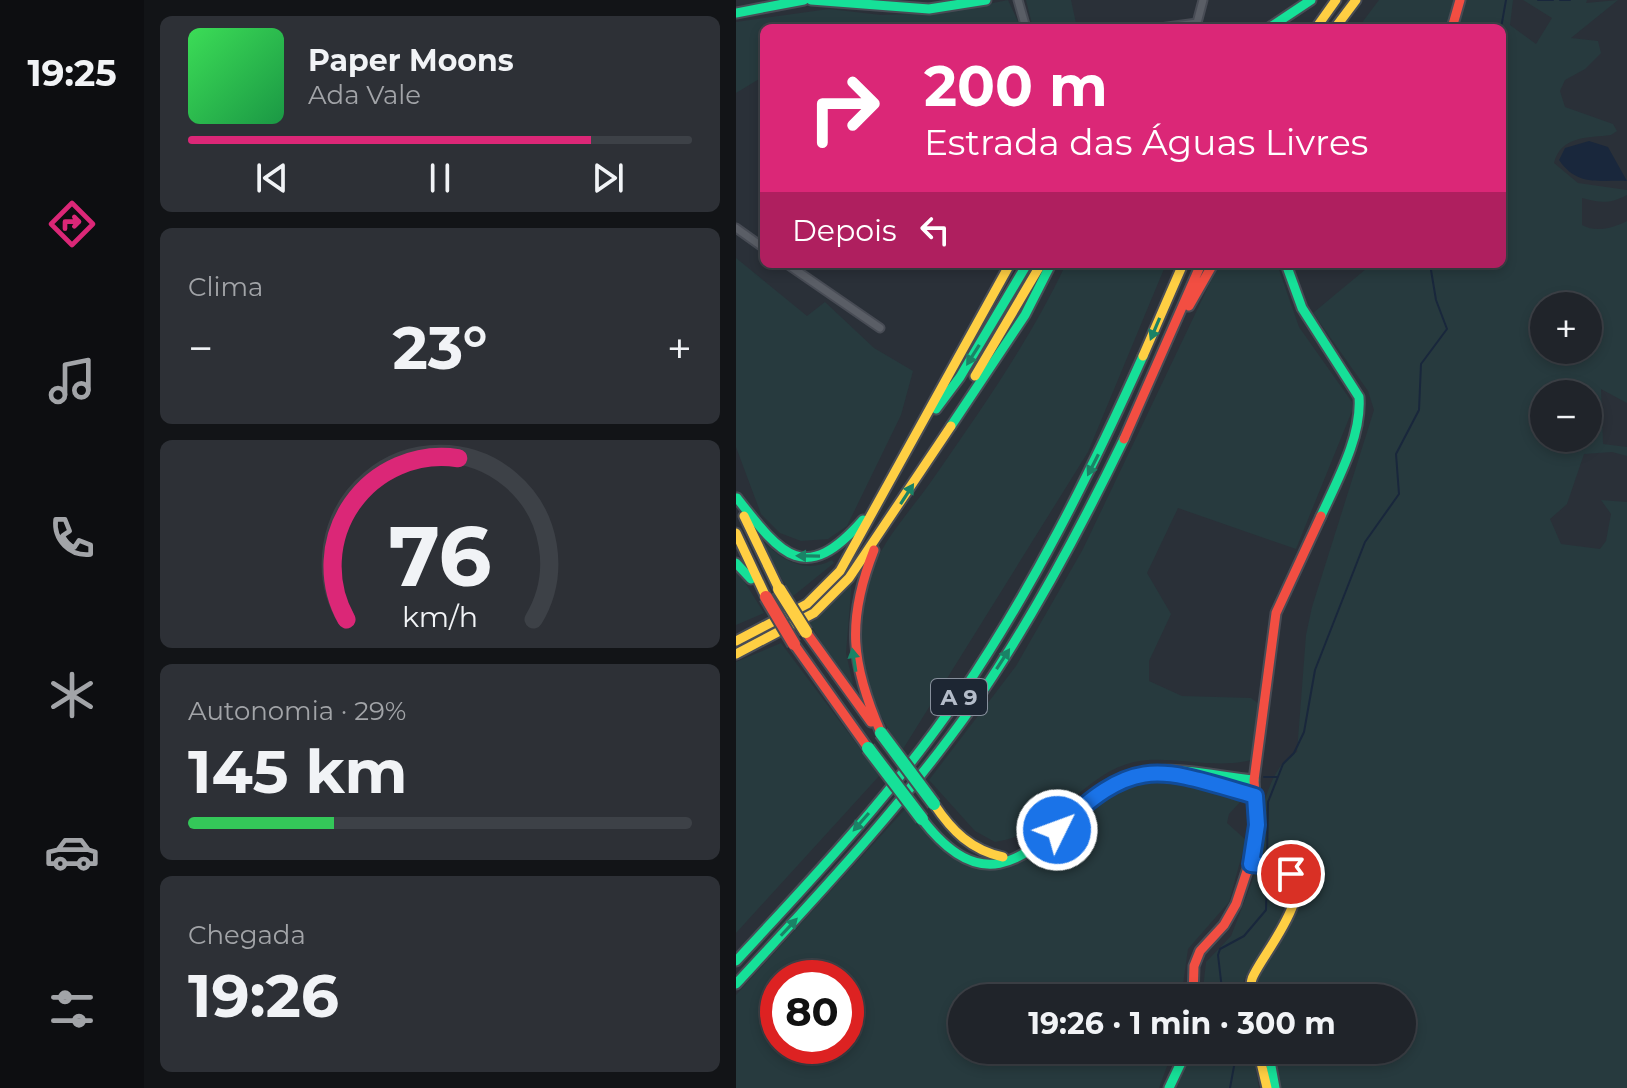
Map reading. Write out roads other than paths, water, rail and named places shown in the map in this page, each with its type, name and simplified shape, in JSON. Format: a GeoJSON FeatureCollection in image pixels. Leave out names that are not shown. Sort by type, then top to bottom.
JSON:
{"type":"FeatureCollection","features":[{"type":"Feature","properties":{"kind":"main road"},"geometry":{"type":"LineString","coordinates":[[736,13],[804,0]]}},
{"type":"Feature","properties":{"kind":"main road"},"geometry":{"type":"LineString","coordinates":[[811,0],[929,9],[986,0]]}},
{"type":"Feature","properties":{"kind":"main road"},"geometry":{"type":"LineString","coordinates":[[1275,24],[1311,0]]}},
{"type":"Feature","properties":{"kind":"main road"},"geometry":{"type":"LineString","coordinates":[[1319,24],[1336,0]]}},
{"type":"Feature","properties":{"kind":"main road"},"geometry":{"type":"LineString","coordinates":[[1338,24],[1356,0]]}},
{"type":"Feature","properties":{"kind":"main road"},"geometry":{"type":"LineString","coordinates":[[1453,24],[1460,0]]}},
{"type":"Feature","properties":{"kind":"main road"},"geometry":{"type":"LineString","coordinates":[[736,641],[807,604],[824,590],[862,536],[909,444],[1008,268]]}},
{"type":"Feature","properties":{"kind":"main road"},"geometry":{"type":"LineString","coordinates":[[909,444],[960,377],[1025,268]]}},
{"type":"Feature","properties":{"kind":"main road"},"geometry":{"type":"LineString","coordinates":[[930,459],[942,429],[1039,268]]}},
{"type":"Feature","properties":{"kind":"main road"},"geometry":{"type":"LineString","coordinates":[[736,654],[771,638],[830,600],[884,528],[1025,315],[1049,268]]}},
{"type":"Feature","properties":{"kind":"main road","name":"A 9"},"geometry":{"type":"LineString","coordinates":[[736,961],[880,800],[958,698],[1031,584],[1096,460],[1181,268]]}},
{"type":"Feature","properties":{"kind":"main road","name":"A 9"},"geometry":{"type":"LineString","coordinates":[[736,984],[892,812],[971,708],[1046,592],[1110,468],[1199,268]]}},
{"type":"Feature","properties":{"kind":"main road"},"geometry":{"type":"LineString","coordinates":[[1173,328],[1211,268]]}},
{"type":"Feature","properties":{"kind":"main road"},"geometry":{"type":"LineString","coordinates":[[1191,984],[1200,951],[1224,925],[1251,864],[1257,825],[1254,780],[1266,708],[1276,613],[1341,472],[1360,409],[1350,381],[1302,308],[1287,268]]}},
{"type":"Feature","properties":{"kind":"main road"},"geometry":{"type":"LineString","coordinates":[[736,496],[770,542],[781,552],[802,559],[822,557],[840,548],[880,498]]}},
{"type":"Feature","properties":{"kind":"main road"},"geometry":{"type":"LineString","coordinates":[[736,496],[779,589],[806,632],[842,686],[881,733],[945,822],[980,852],[1018,859]]}},
{"type":"Feature","properties":{"kind":"main road"},"geometry":{"type":"LineString","coordinates":[[881,733],[856,673],[852,616],[860,585],[884,528]]}},
{"type":"Feature","properties":{"kind":"main road"},"geometry":{"type":"LineString","coordinates":[[736,533],[766,597],[794,644],[934,835],[961,856],[994,863],[1018,859],[1038,848],[1100,791],[1128,776],[1157,771],[1254,780]]}},
{"type":"Feature","properties":{"kind":"main road"},"geometry":{"type":"LineString","coordinates":[[736,563],[766,597]]}},
{"type":"Feature","properties":{"kind":"main road"},"geometry":{"type":"LineString","coordinates":[[1190,776],[1255,796]]}},
{"type":"Feature","properties":{"kind":"main road"},"geometry":{"type":"LineString","coordinates":[[1251,864],[1276,866],[1287,870],[1294,879],[1292,912],[1280,938],[1253,975],[1253,984]]}},
{"type":"Feature","properties":{"kind":"main road"},"geometry":{"type":"LineString","coordinates":[[1169,1088],[1180,1064]]}},
{"type":"Feature","properties":{"kind":"main road"},"geometry":{"type":"LineString","coordinates":[[1261,1064],[1267,1088]]}},
{"type":"Feature","properties":{"kind":"main road"},"geometry":{"type":"LineString","coordinates":[[1271,1064],[1275,1088]]}},
{"type":"Feature","properties":{"kind":"street"},"geometry":{"type":"LineString","coordinates":[[1018,0],[1025,24]]}},
{"type":"Feature","properties":{"kind":"street"},"geometry":{"type":"LineString","coordinates":[[1190,24],[1197,23],[1203,0]]}},
{"type":"Feature","properties":{"kind":"street"},"geometry":{"type":"LineString","coordinates":[[736,228],[760,245]]}},
{"type":"Feature","properties":{"kind":"street"},"geometry":{"type":"LineString","coordinates":[[793,268],[880,328]]}},
{"type":"Feature","properties":{"kind":"water"},"geometry":{"type":"Polygon","coordinates":[[[1589,141],[1608,147],[1627,181],[1581,178],[1559,160],[1565,148],[1589,141]]]}},
{"type":"Feature","properties":{"kind":"waterway"},"geometry":{"type":"LineString","coordinates":[[1502,24],[1506,0]]}},
{"type":"Feature","properties":{"kind":"waterway"},"geometry":{"type":"LineString","coordinates":[[1538,0],[1553,0]]}},
{"type":"Feature","properties":{"kind":"waterway"},"geometry":{"type":"LineString","coordinates":[[1560,0],[1570,0]]}},
{"type":"Feature","properties":{"kind":"waterway"},"geometry":{"type":"LineString","coordinates":[[1267,860],[1268,802],[1283,764],[1294,753],[1304,732],[1315,670],[1365,542],[1399,494],[1396,454],[1419,410],[1421,364],[1447,329],[1436,300],[1431,268]]}},
{"type":"Feature","properties":{"kind":"waterway"},"geometry":{"type":"LineString","coordinates":[[1264,777],[1278,777]]}},
{"type":"Feature","properties":{"kind":"waterway"},"geometry":{"type":"LineString","coordinates":[[1221,984],[1220,949],[1244,936],[1266,910],[1267,869]]}},
{"type":"Feature","properties":{"kind":"waterway"},"geometry":{"type":"LineString","coordinates":[[1230,1088],[1234,1064]]}}]}
